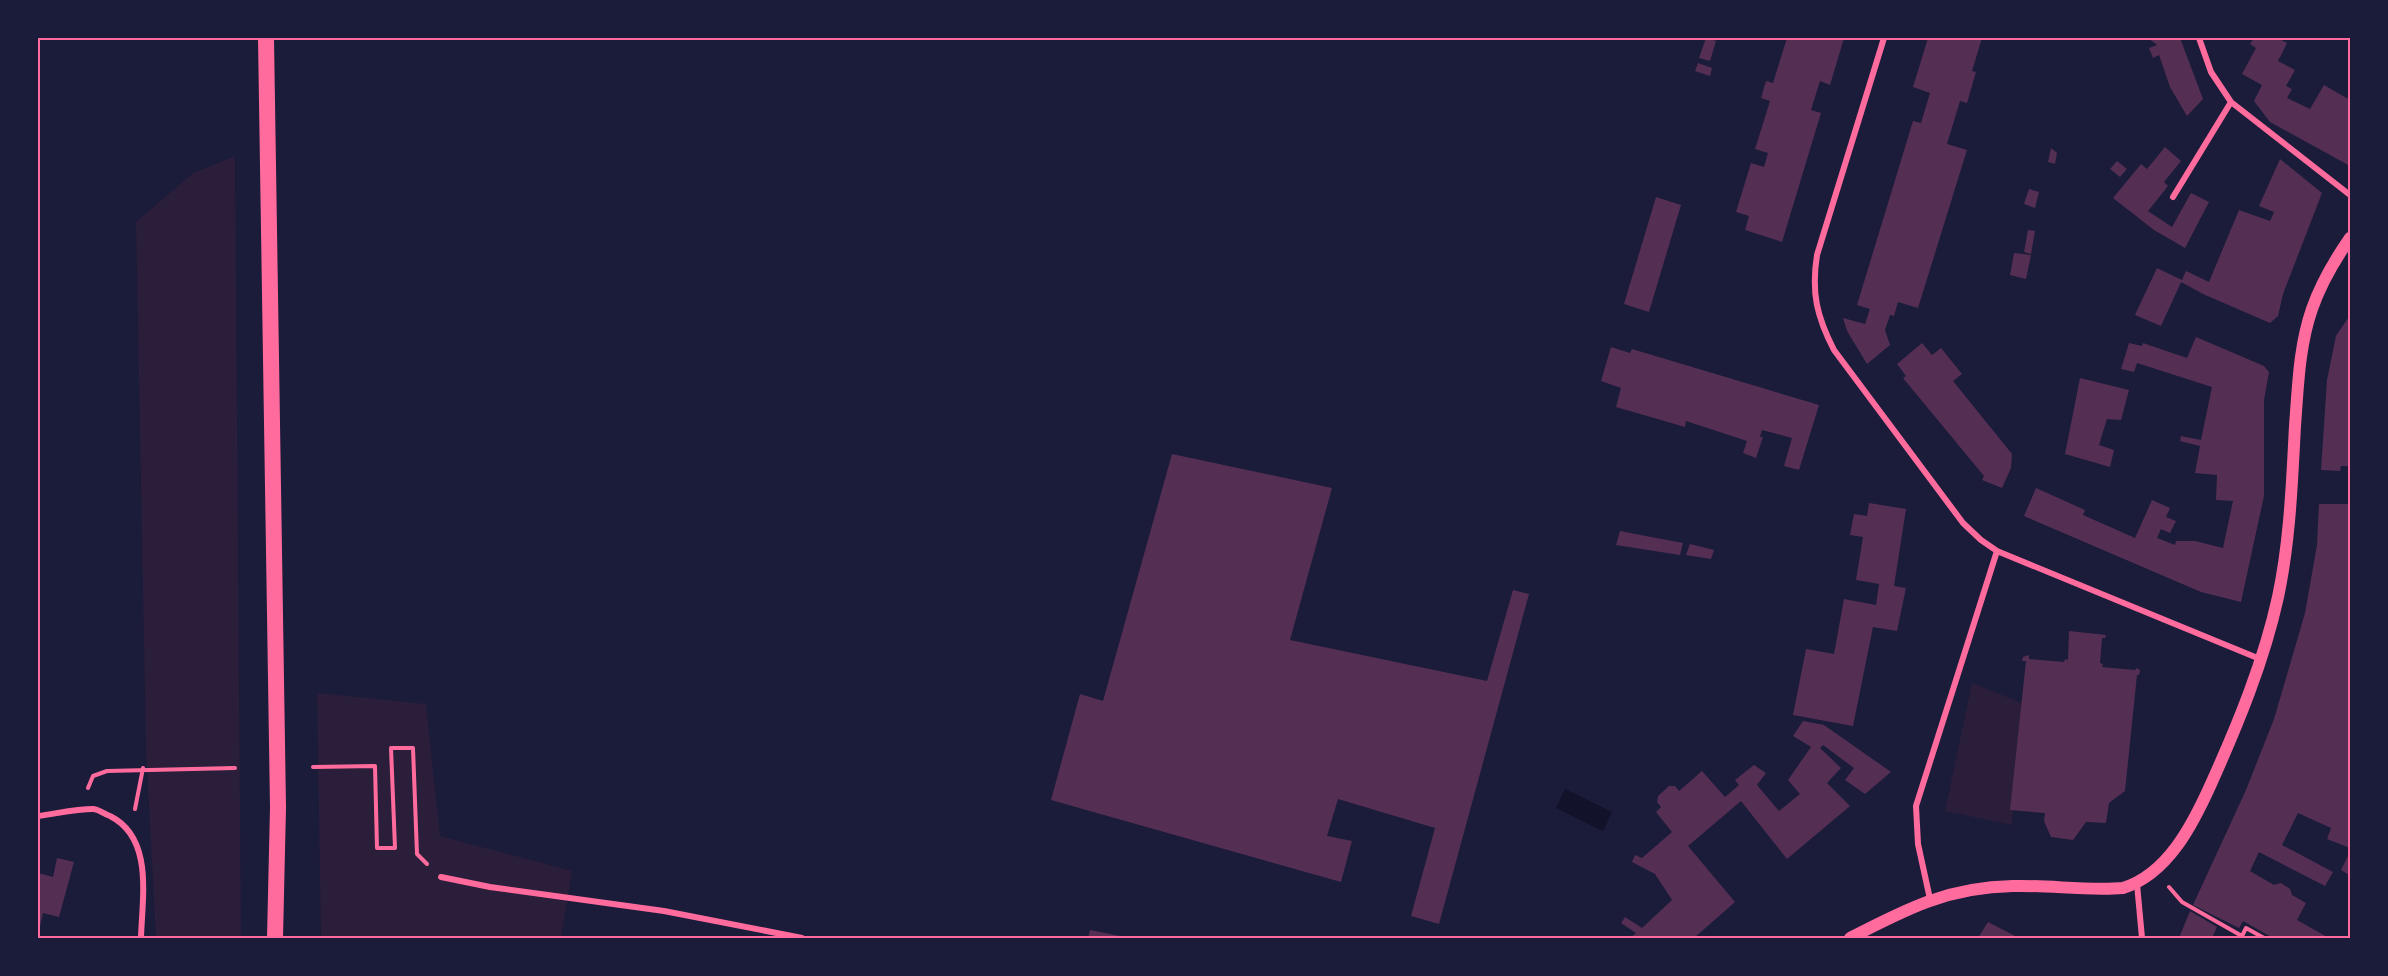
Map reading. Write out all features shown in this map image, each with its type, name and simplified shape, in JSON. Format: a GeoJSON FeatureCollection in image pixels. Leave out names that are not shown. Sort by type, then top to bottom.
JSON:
{"type":"FeatureCollection","features":[{"type":"Feature","properties":{"kind":"highway"},"geometry":{"type":"LineString","coordinates":[[266,38],[278,807],[285,939]]}},
{"type":"Feature","properties":{"kind":"highway"},"geometry":{"type":"LineString","coordinates":[[275,939],[278,807]]}},
{"type":"Feature","properties":{"kind":"main road"},"geometry":{"type":"LineString","coordinates":[[1850,939],[1930,899],[1974,889],[1993,887],[2111,889],[2138,884],[2172,852],[2206,796],[2238,720],[2260,659],[2278,597],[2285,555],[2302,350],[2311,311],[2322,282],[2350,238]]}},
{"type":"Feature","properties":{"kind":"street"},"geometry":{"type":"LineString","coordinates":[[1884,38],[1817,255],[1814,294],[1821,324],[1834,350],[1963,523],[1981,540],[1997,551],[2260,659]]}},
{"type":"Feature","properties":{"kind":"street"},"geometry":{"type":"LineString","coordinates":[[2199,38],[2211,72],[2231,102],[2350,195]]}},
{"type":"Feature","properties":{"kind":"street"},"geometry":{"type":"LineString","coordinates":[[2174,197],[2231,102]]}},
{"type":"Feature","properties":{"kind":"street"},"geometry":{"type":"LineString","coordinates":[[1930,899],[1918,844],[1916,806],[1997,551]]}},
{"type":"Feature","properties":{"kind":"street"},"geometry":{"type":"LineString","coordinates":[[38,816],[95,809],[116,819],[130,835],[139,849],[142,865],[141,939]]}},
{"type":"Feature","properties":{"kind":"street"},"geometry":{"type":"LineString","coordinates":[[441,877],[490,887],[664,911],[802,939]]}},
{"type":"Feature","properties":{"kind":"street"},"geometry":{"type":"LineString","coordinates":[[2138,884],[2142,939]]}},
{"type":"Feature","properties":{"kind":"path"},"geometry":{"type":"LineString","coordinates":[[313,767],[375,766],[377,848],[395,848],[391,748],[413,748],[417,854],[441,877]]}},
{"type":"Feature","properties":{"kind":"path"},"geometry":{"type":"LineString","coordinates":[[130,835],[143,768]]}},
{"type":"Feature","properties":{"kind":"path"},"geometry":{"type":"LineString","coordinates":[[81,811],[93,776],[107,771],[143,768],[235,768]]}},
{"type":"Feature","properties":{"kind":"path"},"geometry":{"type":"LineString","coordinates":[[2155,870],[2182,902],[2242,936],[2246,928],[2264,939]]}},
{"type":"Feature","properties":{"kind":"shaded area"},"geometry":{"type":"Polygon","coordinates":[[[235,156],[241,938],[156,938],[146,749],[136,222],[193,173],[235,156]]]}},
{"type":"Feature","properties":{"kind":"shaded area"},"geometry":{"type":"Polygon","coordinates":[[[1972,683],[2022,703],[2012,825],[1945,811],[1972,683]]]}},
{"type":"Feature","properties":{"kind":"shaded area"},"geometry":{"type":"Polygon","coordinates":[[[317,693],[426,704],[440,836],[572,871],[561,938],[321,938],[317,693]]]}},
{"type":"Feature","properties":{"kind":"shaded area"},"geometry":{"type":"Polygon","coordinates":[[[1565,789],[1612,812],[1603,831],[1556,808],[1565,789]]]}},
{"type":"Feature","properties":{"kind":"building"},"geometry":{"type":"Polygon","coordinates":[[[1706,38],[1716,41],[1710,61],[1699,58],[1706,38]]]}},
{"type":"Feature","properties":{"kind":"building"},"geometry":{"type":"Polygon","coordinates":[[[1787,38],[1844,38],[1830,85],[1820,81],[1811,110],[1821,113],[1782,242],[1745,230],[1749,216],[1736,212],[1751,163],[1764,167],[1768,153],[1755,149],[1770,101],[1761,98],[1766,81],[1773,83],[1787,38]]]}},
{"type":"Feature","properties":{"kind":"building"},"geometry":{"type":"Polygon","coordinates":[[[1928,38],[1982,38],[1972,71],[1976,72],[1967,103],[1960,101],[1947,144],[1967,150],[1918,308],[1898,302],[1894,316],[1890,315],[1885,330],[1890,345],[1867,364],[1847,331],[1843,318],[1865,324],[1870,309],[1857,305],[1913,121],[1921,123],[1930,93],[1913,87],[1928,38]]]}},
{"type":"Feature","properties":{"kind":"building"},"geometry":{"type":"Polygon","coordinates":[[[2148,38],[2180,38],[2203,99],[2187,116],[2170,87],[2159,55],[2153,58],[2149,48],[2157,45],[2148,38]]]}},
{"type":"Feature","properties":{"kind":"building"},"geometry":{"type":"Polygon","coordinates":[[[2254,38],[2277,38],[2287,43],[2278,61],[2295,70],[2286,86],[2292,89],[2287,98],[2310,109],[2324,85],[2350,100],[2350,166],[2270,122],[2254,101],[2262,85],[2242,74],[2256,48],[2250,44],[2254,38]]]}},
{"type":"Feature","properties":{"kind":"building"},"geometry":{"type":"Polygon","coordinates":[[[1698,63],[1712,68],[1710,76],[1695,71],[1698,63]]]}},
{"type":"Feature","properties":{"kind":"building"},"geometry":{"type":"Polygon","coordinates":[[[2165,147],[2181,161],[2164,182],[2168,186],[2148,211],[2172,227],[2191,193],[2209,202],[2185,248],[2154,230],[2113,198],[2141,164],[2147,169],[2165,147]]]}},
{"type":"Feature","properties":{"kind":"building"},"geometry":{"type":"Polygon","coordinates":[[[2051,148],[2057,153],[2055,164],[2048,162],[2051,148]]]}},
{"type":"Feature","properties":{"kind":"building"},"geometry":{"type":"Polygon","coordinates":[[[2280,159],[2322,193],[2283,294],[2278,316],[2270,323],[2181,282],[2186,271],[2209,282],[2239,210],[2270,221],[2274,212],[2259,206],[2280,159]]]}},
{"type":"Feature","properties":{"kind":"building"},"geometry":{"type":"Polygon","coordinates":[[[2117,161],[2127,169],[2120,177],[2110,169],[2117,161]]]}},
{"type":"Feature","properties":{"kind":"building"},"geometry":{"type":"Polygon","coordinates":[[[2029,189],[2039,192],[2035,208],[2024,204],[2029,189]]]}},
{"type":"Feature","properties":{"kind":"building"},"geometry":{"type":"Polygon","coordinates":[[[1656,197],[1681,205],[1649,312],[1624,304],[1656,197]]]}},
{"type":"Feature","properties":{"kind":"building"},"geometry":{"type":"Polygon","coordinates":[[[2028,230],[2035,231],[2031,254],[2024,252],[2028,230]]]}},
{"type":"Feature","properties":{"kind":"building"},"geometry":{"type":"Polygon","coordinates":[[[2014,253],[2031,255],[2026,279],[2010,275],[2014,253]]]}},
{"type":"Feature","properties":{"kind":"building"},"geometry":{"type":"Polygon","coordinates":[[[2157,268],[2182,280],[2161,326],[2135,315],[2157,268]]]}},
{"type":"Feature","properties":{"kind":"building"},"geometry":{"type":"Polygon","coordinates":[[[2350,315],[2350,470],[2347,466],[2341,466],[2340,471],[2321,470],[2327,380],[2336,336],[2350,315]]]}},
{"type":"Feature","properties":{"kind":"building"},"geometry":{"type":"Polygon","coordinates":[[[2196,337],[2264,366],[2269,372],[2264,400],[2264,496],[2241,602],[2201,592],[2024,516],[2036,488],[2085,510],[2083,515],[2135,538],[2152,500],[2170,508],[2166,517],[2176,521],[2170,533],[2161,529],[2157,538],[2175,545],[2176,541],[2195,541],[2223,548],[2233,501],[2216,500],[2217,475],[2195,473],[2200,446],[2180,441],[2181,436],[2201,440],[2212,387],[2137,363],[2134,372],[2121,369],[2129,343],[2142,346],[2143,343],[2187,358],[2196,337]]]}},
{"type":"Feature","properties":{"kind":"building"},"geometry":{"type":"Polygon","coordinates":[[[1922,343],[1932,355],[1941,348],[1962,374],[1953,381],[2012,454],[2011,468],[2002,488],[1982,480],[1984,476],[1903,378],[1906,376],[1897,364],[1922,343]]]}},
{"type":"Feature","properties":{"kind":"building"},"geometry":{"type":"Polygon","coordinates":[[[1611,347],[1630,353],[1632,349],[1819,405],[1799,470],[1784,466],[1792,438],[1762,430],[1760,437],[1763,437],[1756,458],[1743,453],[1747,441],[1686,421],[1685,427],[1616,407],[1621,388],[1601,381],[1611,347]]]}},
{"type":"Feature","properties":{"kind":"building"},"geometry":{"type":"Polygon","coordinates":[[[2080,378],[2129,390],[2121,420],[2107,419],[2099,445],[2114,450],[2110,467],[2065,454],[2080,378]]]}},
{"type":"Feature","properties":{"kind":"building"},"geometry":{"type":"Polygon","coordinates":[[[1172,454],[1332,488],[1290,640],[1487,681],[1513,590],[1529,594],[1439,924],[1411,916],[1435,828],[1338,799],[1327,836],[1352,841],[1341,882],[1051,800],[1080,694],[1103,701],[1172,454]]]}},
{"type":"Feature","properties":{"kind":"building"},"geometry":{"type":"Polygon","coordinates":[[[1869,503],[1906,509],[1894,586],[1906,588],[1897,631],[1873,627],[1853,726],[1793,715],[1806,649],[1834,654],[1844,599],[1876,605],[1879,584],[1856,580],[1863,537],[1850,535],[1854,514],[1867,516],[1869,503]]]}},
{"type":"Feature","properties":{"kind":"building"},"geometry":{"type":"Polygon","coordinates":[[[2319,504],[2350,504],[2350,848],[2327,839],[2331,828],[2298,813],[2282,845],[2333,872],[2325,886],[2259,852],[2250,871],[2274,885],[2281,883],[2290,889],[2292,895],[2306,903],[2297,920],[2329,938],[2273,938],[2243,921],[2239,928],[2193,905],[2246,790],[2274,719],[2305,613],[2317,545],[2319,504]]]}},
{"type":"Feature","properties":{"kind":"building"},"geometry":{"type":"Polygon","coordinates":[[[1620,531],[1683,543],[1680,555],[1616,545],[1620,531]]]}},
{"type":"Feature","properties":{"kind":"building"},"geometry":{"type":"Polygon","coordinates":[[[1690,544],[1714,550],[1711,559],[1686,555],[1690,544]]]}},
{"type":"Feature","properties":{"kind":"building"},"geometry":{"type":"Polygon","coordinates":[[[2069,631],[2106,635],[2102,638],[2100,663],[2103,664],[2102,667],[2140,670],[2137,675],[2125,791],[2109,803],[2106,823],[2086,822],[2073,840],[2051,837],[2044,821],[2045,813],[2010,810],[2026,661],[2022,661],[2023,657],[2029,655],[2029,659],[2064,662],[2065,659],[2068,660],[2069,631]]]}},
{"type":"Feature","properties":{"kind":"building"},"geometry":{"type":"Polygon","coordinates":[[[1803,721],[1824,725],[1891,772],[1865,794],[1845,780],[1854,768],[1823,745],[1820,748],[1841,768],[1827,783],[1850,806],[1787,859],[1741,801],[1688,846],[1735,902],[1694,938],[1630,938],[1636,933],[1621,923],[1625,917],[1642,928],[1672,900],[1655,874],[1632,862],[1635,855],[1642,858],[1672,832],[1656,812],[1661,807],[1657,802],[1658,796],[1669,786],[1675,786],[1679,791],[1702,771],[1725,797],[1739,785],[1735,780],[1754,765],[1766,773],[1757,785],[1779,811],[1800,794],[1788,780],[1811,747],[1793,736],[1803,721]]]}},
{"type":"Feature","properties":{"kind":"building"},"geometry":{"type":"Polygon","coordinates":[[[2350,852],[2350,873],[2349,875],[2341,870],[2350,852]]]}},
{"type":"Feature","properties":{"kind":"building"},"geometry":{"type":"Polygon","coordinates":[[[57,858],[74,862],[59,917],[43,913],[40,926],[38,926],[38,873],[53,877],[57,858]]]}},
{"type":"Feature","properties":{"kind":"building"},"geometry":{"type":"Polygon","coordinates":[[[2190,911],[2217,927],[2212,938],[2179,938],[2190,911]]]}},
{"type":"Feature","properties":{"kind":"building"},"geometry":{"type":"Polygon","coordinates":[[[1988,922],[2019,938],[1978,938],[1988,922]]]}},
{"type":"Feature","properties":{"kind":"building"},"geometry":{"type":"Polygon","coordinates":[[[1090,930],[1125,937],[1125,938],[1088,938],[1090,930]]]}}]}
